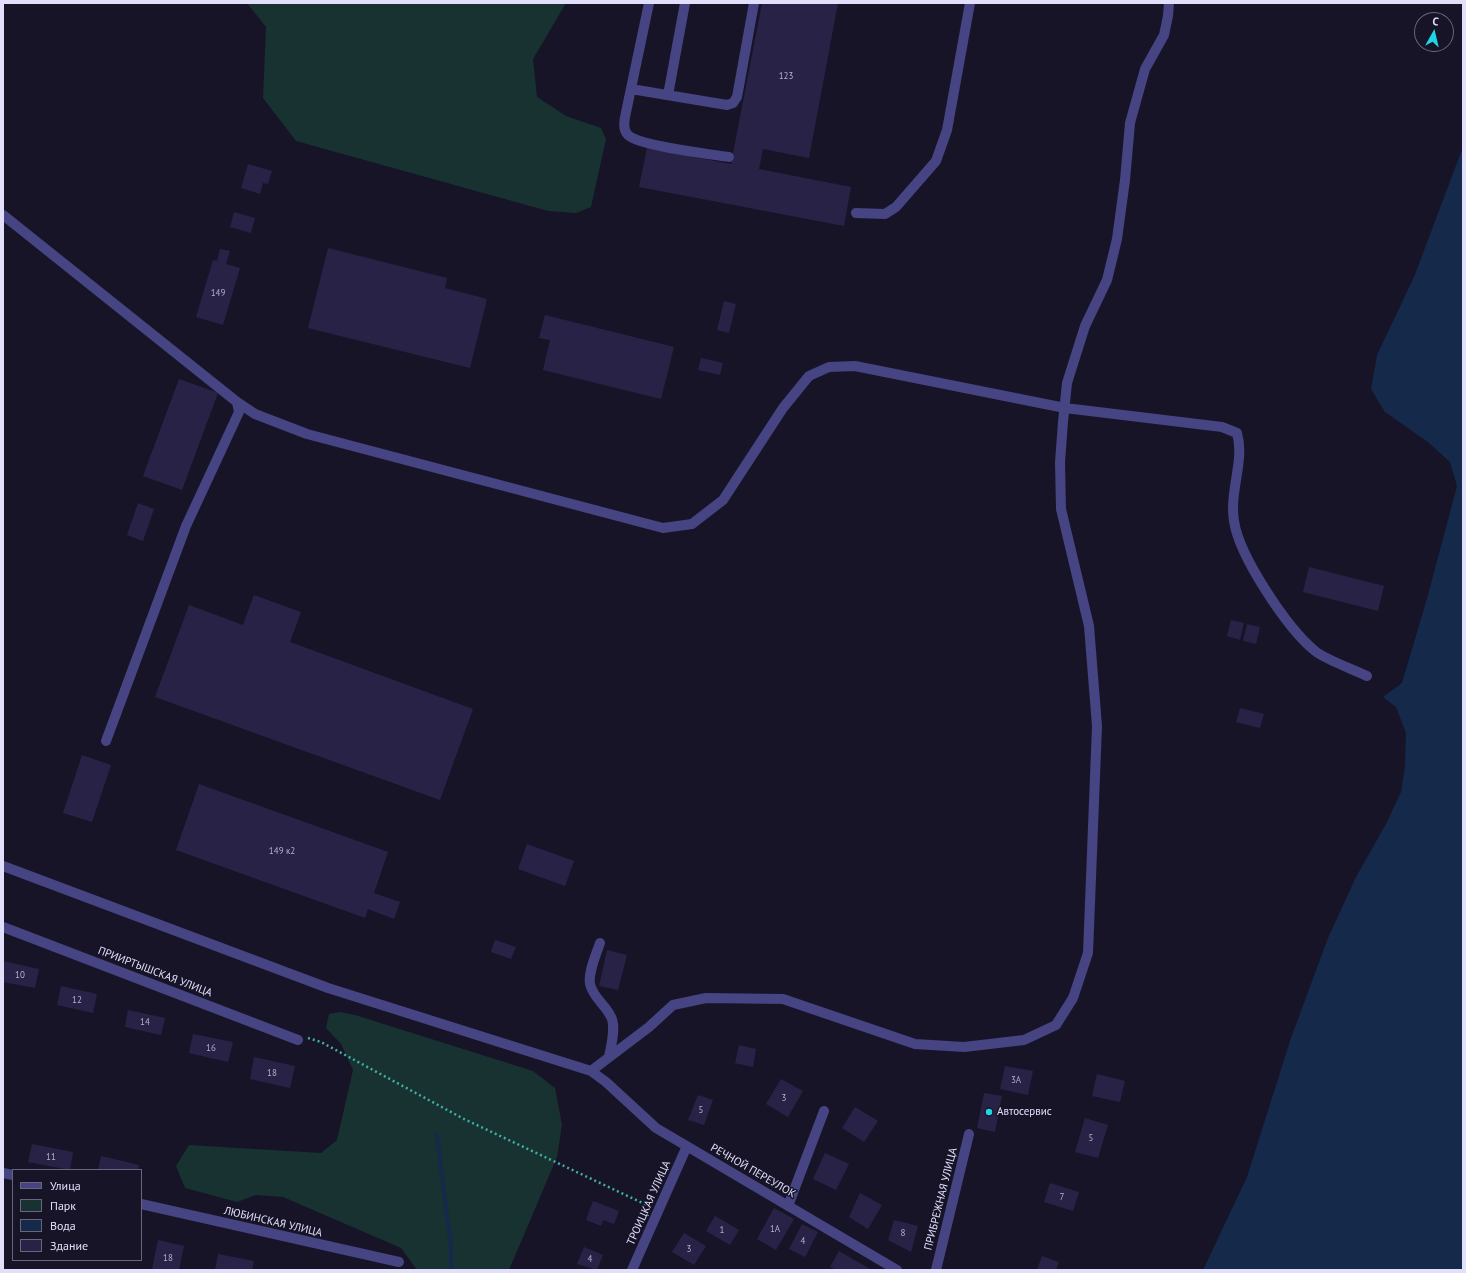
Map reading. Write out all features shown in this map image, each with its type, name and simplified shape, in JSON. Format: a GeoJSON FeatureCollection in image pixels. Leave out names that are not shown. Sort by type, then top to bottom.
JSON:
{"type":"FeatureCollection","features":[{"type":"Feature","properties":{"kind":"street"},"geometry":{"type":"LineString","coordinates":[[649,3],[624,127],[627,134],[635,139],[655,144],[729,157]]}},
{"type":"Feature","properties":{"kind":"street"},"geometry":{"type":"LineString","coordinates":[[668,95],[686,3]]}},
{"type":"Feature","properties":{"kind":"street"},"geometry":{"type":"LineString","coordinates":[[631,89],[727,106],[733,103],[737,98],[754,3]]}},
{"type":"Feature","properties":{"kind":"street"},"geometry":{"type":"LineString","coordinates":[[856,213],[885,214],[896,207],[936,161],[947,130],[970,3]]}},
{"type":"Feature","properties":{"kind":"street"},"geometry":{"type":"LineString","coordinates":[[591,1071],[649,1028],[673,1005],[706,998],[783,999],[915,1044],[964,1047],[1024,1040],[1056,1024],[1073,998],[1088,953],[1097,726],[1089,626],[1061,510],[1060,462],[1065,408],[1068,383],[1085,326],[1107,280],[1117,239],[1125,180],[1130,123],[1145,69],[1164,35],[1169,3]]}},
{"type":"Feature","properties":{"kind":"street"},"geometry":{"type":"LineString","coordinates":[[3,215],[237,402],[255,414],[307,434],[663,528],[692,524],[723,500],[783,408],[809,376],[829,366],[855,366],[1065,408],[1222,427],[1237,433],[1240,445],[1233,498],[1234,521],[1246,558],[1286,621],[1316,652],[1367,676]]}},
{"type":"Feature","properties":{"kind":"street"},"geometry":{"type":"LineString","coordinates":[[106,741],[186,526],[239,412],[237,402]]}},
{"type":"Feature","properties":{"kind":"street","name":"РЕЧНОЙ ПЕРЕУЛОК"},"geometry":{"type":"LineString","coordinates":[[3,866],[328,988],[591,1071],[606,1082],[656,1128],[897,1270]]}},
{"type":"Feature","properties":{"kind":"street","name":"ПРИИРТЫШСКАЯ УЛИЦА"},"geometry":{"type":"LineString","coordinates":[[3,927],[298,1040]]}},
{"type":"Feature","properties":{"kind":"street"},"geometry":{"type":"LineString","coordinates":[[600,943],[590,978],[590,985],[596,997],[611,1016],[612,1033],[609,1058]]}},
{"type":"Feature","properties":{"kind":"street"},"geometry":{"type":"LineString","coordinates":[[788,1206],[824,1110]]}},
{"type":"Feature","properties":{"kind":"street","name":"ПРИБРЕЖНАЯ УЛИЦА"},"geometry":{"type":"LineString","coordinates":[[936,1270],[969,1134]]}},
{"type":"Feature","properties":{"kind":"street","name":"ТРОИЦКАЯ УЛИЦА"},"geometry":{"type":"LineString","coordinates":[[632,1270],[687,1146]]}},
{"type":"Feature","properties":{"kind":"street","name":"ЛЮБИНСКАЯ УЛИЦА"},"geometry":{"type":"LineString","coordinates":[[142,1204],[400,1262]]}},
{"type":"Feature","properties":{"kind":"path"},"geometry":{"type":"LineString","coordinates":[[298,1040],[310,1038],[321,1042],[464,1119],[659,1211]]}},
{"type":"Feature","properties":{"kind":"green space"},"geometry":{"type":"Polygon","coordinates":[[[247,3],[566,3],[533,59],[537,97],[566,116],[601,128],[606,139],[591,207],[576,213],[548,211],[296,141],[263,98],[266,27],[247,3]]]}},
{"type":"Feature","properties":{"kind":"green space"},"geometry":{"type":"Polygon","coordinates":[[[340,1012],[355,1015],[533,1071],[555,1088],[562,1125],[557,1157],[509,1270],[417,1270],[401,1248],[283,1197],[256,1195],[237,1202],[185,1188],[176,1166],[189,1145],[321,1153],[337,1140],[353,1070],[341,1044],[326,1028],[329,1014],[340,1012]]]}},
{"type":"Feature","properties":{"kind":"water"},"geometry":{"type":"Polygon","coordinates":[[[1463,147],[1463,1270],[1203,1270],[1247,1177],[1291,1038],[1328,938],[1356,877],[1386,824],[1401,792],[1405,767],[1406,733],[1396,707],[1383,697],[1402,683],[1428,595],[1457,486],[1450,462],[1428,442],[1385,412],[1371,389],[1377,355],[1414,277],[1463,147]]]}},
{"type":"Feature","properties":{"kind":"building"},"geometry":{"type":"Polygon","coordinates":[[[762,3],[838,3],[809,158],[763,149],[759,169],[851,187],[844,226],[639,187],[647,148],[731,164],[762,3]]]}},
{"type":"Feature","properties":{"kind":"building"},"geometry":{"type":"Polygon","coordinates":[[[248,164],[272,171],[268,184],[263,183],[260,194],[241,188],[248,164]]]}},
{"type":"Feature","properties":{"kind":"building"},"geometry":{"type":"Polygon","coordinates":[[[234,212],[255,218],[251,233],[230,227],[234,212]]]}},
{"type":"Feature","properties":{"kind":"building"},"geometry":{"type":"Polygon","coordinates":[[[328,248],[447,278],[445,288],[487,299],[470,368],[308,328],[328,248]]]}},
{"type":"Feature","properties":{"kind":"building"},"geometry":{"type":"Polygon","coordinates":[[[220,249],[230,251],[226,264],[240,268],[223,325],[196,317],[213,260],[217,261],[220,249]]]}},
{"type":"Feature","properties":{"kind":"building"},"geometry":{"type":"Polygon","coordinates":[[[724,301],[736,304],[729,333],[717,330],[724,301]]]}},
{"type":"Feature","properties":{"kind":"building"},"geometry":{"type":"Polygon","coordinates":[[[545,315],[674,347],[661,399],[543,370],[550,340],[539,338],[545,315]]]}},
{"type":"Feature","properties":{"kind":"building"},"geometry":{"type":"Polygon","coordinates":[[[701,358],[723,363],[720,375],[698,370],[701,358]]]}},
{"type":"Feature","properties":{"kind":"building"},"geometry":{"type":"Polygon","coordinates":[[[179,379],[218,393],[182,490],[143,476],[179,379]]]}},
{"type":"Feature","properties":{"kind":"building"},"geometry":{"type":"Polygon","coordinates":[[[138,503],[154,509],[143,541],[127,535],[138,503]]]}},
{"type":"Feature","properties":{"kind":"building"},"geometry":{"type":"Polygon","coordinates":[[[1309,567],[1384,586],[1378,611],[1303,592],[1309,567]]]}},
{"type":"Feature","properties":{"kind":"building"},"geometry":{"type":"Polygon","coordinates":[[[254,595],[301,612],[290,642],[473,709],[440,800],[155,697],[189,605],[243,625],[254,595]]]}},
{"type":"Feature","properties":{"kind":"building"},"geometry":{"type":"Polygon","coordinates":[[[1231,620],[1244,623],[1240,640],[1227,636],[1231,620]]]}},
{"type":"Feature","properties":{"kind":"building"},"geometry":{"type":"Polygon","coordinates":[[[1247,624],[1260,627],[1256,644],[1243,641],[1247,624]]]}},
{"type":"Feature","properties":{"kind":"building"},"geometry":{"type":"Polygon","coordinates":[[[1240,708],[1264,714],[1260,728],[1236,722],[1240,708]]]}},
{"type":"Feature","properties":{"kind":"building"},"geometry":{"type":"Polygon","coordinates":[[[82,755],[111,765],[92,822],[63,813],[82,755]]]}},
{"type":"Feature","properties":{"kind":"building"},"geometry":{"type":"Polygon","coordinates":[[[199,784],[388,852],[374,893],[400,902],[394,919],[368,909],[365,918],[176,850],[199,784]]]}},
{"type":"Feature","properties":{"kind":"building"},"geometry":{"type":"Polygon","coordinates":[[[527,844],[574,861],[565,886],[518,869],[527,844]]]}},
{"type":"Feature","properties":{"kind":"building"},"geometry":{"type":"Polygon","coordinates":[[[495,940],[516,947],[511,959],[491,952],[495,940]]]}},
{"type":"Feature","properties":{"kind":"building"},"geometry":{"type":"Polygon","coordinates":[[[607,950],[627,955],[618,990],[599,986],[607,950]]]}},
{"type":"Feature","properties":{"kind":"building"},"geometry":{"type":"Polygon","coordinates":[[[3,961],[39,969],[35,988],[3,982],[3,961]]]}},
{"type":"Feature","properties":{"kind":"building"},"geometry":{"type":"Polygon","coordinates":[[[61,986],[97,994],[93,1013],[57,1005],[61,986]]]}},
{"type":"Feature","properties":{"kind":"building"},"geometry":{"type":"Polygon","coordinates":[[[128,1010],[165,1018],[161,1035],[125,1027],[128,1010]]]}},
{"type":"Feature","properties":{"kind":"building"},"geometry":{"type":"Polygon","coordinates":[[[193,1034],[233,1042],[228,1062],[189,1053],[193,1034]]]}},
{"type":"Feature","properties":{"kind":"building"},"geometry":{"type":"Polygon","coordinates":[[[739,1045],[756,1049],[753,1067],[735,1063],[739,1045]]]}},
{"type":"Feature","properties":{"kind":"building"},"geometry":{"type":"Polygon","coordinates":[[[254,1057],[295,1066],[290,1088],[250,1079],[254,1057]]]}},
{"type":"Feature","properties":{"kind":"building"},"geometry":{"type":"Polygon","coordinates":[[[1005,1066],[1033,1071],[1028,1095],[1000,1089],[1005,1066]]]}},
{"type":"Feature","properties":{"kind":"building"},"geometry":{"type":"Polygon","coordinates":[[[1097,1074],[1125,1081],[1120,1102],[1092,1096],[1097,1074]]]}},
{"type":"Feature","properties":{"kind":"building"},"geometry":{"type":"Polygon","coordinates":[[[781,1079],[803,1091],[788,1117],[766,1104],[781,1079]]]}},
{"type":"Feature","properties":{"kind":"building","name":"Автосервис"},"geometry":{"type":"Polygon","coordinates":[[[984,1093],[1002,1096],[995,1132],[977,1128],[984,1093]]]}},
{"type":"Feature","properties":{"kind":"building"},"geometry":{"type":"Polygon","coordinates":[[[698,1095],[713,1100],[704,1125],[688,1120],[698,1095]]]}},
{"type":"Feature","properties":{"kind":"building"},"geometry":{"type":"Polygon","coordinates":[[[855,1107],[878,1121],[864,1142],[842,1128],[855,1107]]]}},
{"type":"Feature","properties":{"kind":"building"},"geometry":{"type":"Polygon","coordinates":[[[1085,1118],[1108,1125],[1098,1158],[1075,1152],[1085,1118]]]}},
{"type":"Feature","properties":{"kind":"building"},"geometry":{"type":"Polygon","coordinates":[[[32,1144],[73,1152],[70,1169],[28,1162],[32,1144]]]}},
{"type":"Feature","properties":{"kind":"building"},"geometry":{"type":"Polygon","coordinates":[[[825,1153],[849,1164],[836,1190],[813,1179],[825,1153]]]}},
{"type":"Feature","properties":{"kind":"building"},"geometry":{"type":"Polygon","coordinates":[[[101,1156],[139,1165],[138,1169],[98,1169],[101,1156]]]}},
{"type":"Feature","properties":{"kind":"building"},"geometry":{"type":"Polygon","coordinates":[[[1050,1183],[1079,1192],[1073,1211],[1044,1202],[1050,1183]]]}},
{"type":"Feature","properties":{"kind":"building"},"geometry":{"type":"Polygon","coordinates":[[[860,1193],[882,1205],[868,1229],[849,1217],[860,1193]]]}},
{"type":"Feature","properties":{"kind":"building"},"geometry":{"type":"Polygon","coordinates":[[[593,1201],[619,1211],[614,1224],[603,1220],[601,1226],[586,1220],[593,1201]]]}},
{"type":"Feature","properties":{"kind":"building"},"geometry":{"type":"Polygon","coordinates":[[[774,1208],[794,1219],[776,1250],[757,1239],[774,1208]]]}},
{"type":"Feature","properties":{"kind":"building"},"geometry":{"type":"Polygon","coordinates":[[[715,1216],[739,1230],[730,1245],[706,1231],[715,1216]]]}},
{"type":"Feature","properties":{"kind":"building"},"geometry":{"type":"Polygon","coordinates":[[[894,1220],[918,1226],[911,1252],[888,1240],[894,1220]]]}},
{"type":"Feature","properties":{"kind":"building"},"geometry":{"type":"Polygon","coordinates":[[[802,1224],[818,1232],[805,1257],[789,1249],[802,1224]]]}},
{"type":"Feature","properties":{"kind":"building"},"geometry":{"type":"Polygon","coordinates":[[[684,1233],[706,1246],[694,1265],[672,1252],[684,1233]]]}},
{"type":"Feature","properties":{"kind":"building"},"geometry":{"type":"Polygon","coordinates":[[[158,1240],[184,1246],[179,1270],[152,1269],[158,1240]]]}},
{"type":"Feature","properties":{"kind":"building"},"geometry":{"type":"Polygon","coordinates":[[[584,1247],[603,1255],[597,1270],[577,1264],[584,1247]]]}},
{"type":"Feature","properties":{"kind":"building"},"geometry":{"type":"Polygon","coordinates":[[[839,1251],[870,1269],[836,1270],[830,1267],[839,1251]]]}},
{"type":"Feature","properties":{"kind":"building"},"geometry":{"type":"Polygon","coordinates":[[[218,1254],[254,1261],[252,1270],[215,1270],[218,1254]]]}},
{"type":"Feature","properties":{"kind":"building"},"geometry":{"type":"Polygon","coordinates":[[[1042,1256],[1059,1262],[1056,1270],[1037,1270],[1042,1256]]]}},
{"type":"Feature","properties":{"kind":"waterway"},"geometry":{"type":"LineString","coordinates":[[437,1135],[451,1247],[451,1270]]}},
{"type":"Feature","properties":{"kind":"place","name":"Автосервис"},"geometry":{"type":"Point","coordinates":[989,1112]}}]}
